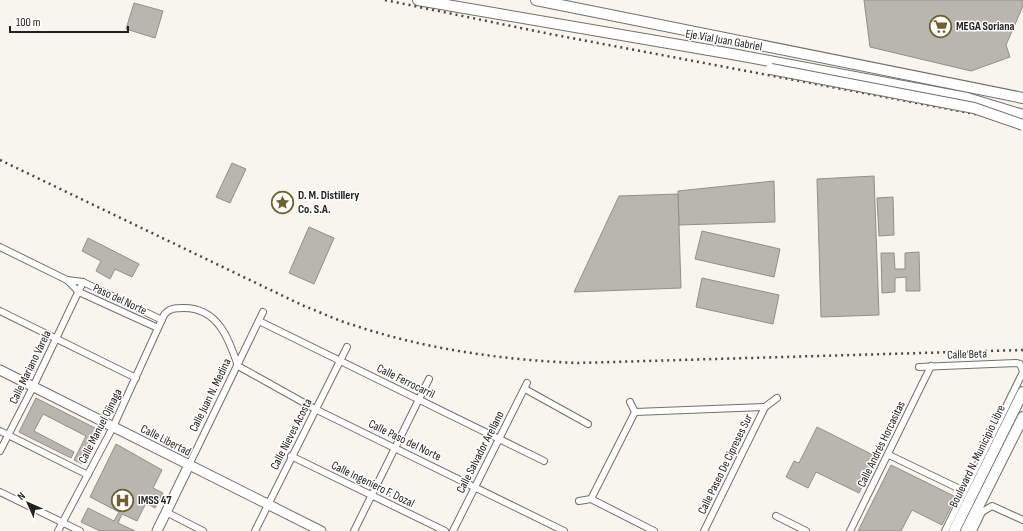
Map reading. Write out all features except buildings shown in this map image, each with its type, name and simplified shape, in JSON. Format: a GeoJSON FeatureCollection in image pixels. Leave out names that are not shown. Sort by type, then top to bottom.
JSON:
{"type":"FeatureCollection","features":[{"type":"Feature","properties":{"kind":"main road","name":"Eje Vial Juan Gabriel"},"geometry":{"type":"LineString","coordinates":[[418,0],[732,54],[967,98],[1023,115]]}},
{"type":"Feature","properties":{"kind":"main road","name":"Eje Vial Juan Gabriel"},"geometry":{"type":"LineString","coordinates":[[536,0],[1023,98]]}},
{"type":"Feature","properties":{"kind":"main road"},"geometry":{"type":"LineString","coordinates":[[732,54],[771,69],[974,108],[1023,125]]}},
{"type":"Feature","properties":{"kind":"main road","name":"Boulevard N. Municipio Libre"},"geometry":{"type":"LineString","coordinates":[[954,531],[1023,392]]}},
{"type":"Feature","properties":{"kind":"main road","name":"Boulevard N. Municipio Libre"},"geometry":{"type":"LineString","coordinates":[[966,531],[972,496],[1023,417]]}},
{"type":"Feature","properties":{"kind":"street","name":"Paso del Norte"},"geometry":{"type":"LineString","coordinates":[[0,248],[67,280],[83,282],[162,320]]}},
{"type":"Feature","properties":{"kind":"street","name":"Paso del Norte"},"geometry":{"type":"LineString","coordinates":[[67,280],[79,292],[158,328],[167,311],[173,309],[193,308],[209,315],[223,330],[238,366]]}},
{"type":"Feature","properties":{"kind":"street","name":"Calle Mariano Varela"},"geometry":{"type":"LineString","coordinates":[[0,451],[57,339],[83,282]]}},
{"type":"Feature","properties":{"kind":"street"},"geometry":{"type":"LineString","coordinates":[[0,311],[136,378]]}},
{"type":"Feature","properties":{"kind":"street","name":"Calle Juan N. Medina"},"geometry":{"type":"LineString","coordinates":[[157,531],[263,312]]}},
{"type":"Feature","properties":{"kind":"street","name":"Calle Ferrocarril"},"geometry":{"type":"LineString","coordinates":[[259,321],[544,461]]}},
{"type":"Feature","properties":{"kind":"street","name":"Calle Manuel Ojinaga"},"geometry":{"type":"LineString","coordinates":[[58,531],[113,427],[158,328]]}},
{"type":"Feature","properties":{"kind":"street","name":"Calle Nieves Acosta"},"geometry":{"type":"LineString","coordinates":[[255,531],[291,456],[347,347]]}},
{"type":"Feature","properties":{"kind":"street","name":"Calle Beta"},"geometry":{"type":"LineString","coordinates":[[919,367],[1016,363],[1020,364],[1023,371]]}},
{"type":"Feature","properties":{"kind":"street","name":"Calle Paso del Norte"},"geometry":{"type":"LineString","coordinates":[[238,366],[315,409],[396,447],[564,531]]}},
{"type":"Feature","properties":{"kind":"street","name":"Calle Andrés Horcasitas"},"geometry":{"type":"LineString","coordinates":[[850,531],[889,455],[931,366]]}},
{"type":"Feature","properties":{"kind":"street","name":"Calle Libertad"},"geometry":{"type":"LineString","coordinates":[[0,370],[321,531]]}},
{"type":"Feature","properties":{"kind":"street"},"geometry":{"type":"LineString","coordinates":[[945,531],[972,496],[1023,371]]}},
{"type":"Feature","properties":{"kind":"street"},"geometry":{"type":"LineString","coordinates":[[354,531],[429,379]]}},
{"type":"Feature","properties":{"kind":"street","name":"Calle Salvador Arellano"},"geometry":{"type":"LineString","coordinates":[[453,531],[526,386],[588,424]]}},
{"type":"Feature","properties":{"kind":"street"},"geometry":{"type":"LineString","coordinates":[[635,412],[765,407],[777,398]]}},
{"type":"Feature","properties":{"kind":"street"},"geometry":{"type":"LineString","coordinates":[[630,402],[635,412]]}},
{"type":"Feature","properties":{"kind":"street","name":"Calle Paseo De Cipreses Sur"},"geometry":{"type":"LineString","coordinates":[[704,531],[765,407]]}},
{"type":"Feature","properties":{"kind":"street"},"geometry":{"type":"LineString","coordinates":[[591,499],[635,412]]}},
{"type":"Feature","properties":{"kind":"street"},"geometry":{"type":"LineString","coordinates":[[0,431],[88,475]]}},
{"type":"Feature","properties":{"kind":"street"},"geometry":{"type":"LineString","coordinates":[[889,455],[972,496]]}},
{"type":"Feature","properties":{"kind":"street","name":"Calle Ingeniero F. Dozal"},"geometry":{"type":"LineString","coordinates":[[291,456],[445,531]]}},
{"type":"Feature","properties":{"kind":"street"},"geometry":{"type":"LineString","coordinates":[[0,492],[80,531]]}},
{"type":"Feature","properties":{"kind":"street"},"geometry":{"type":"LineString","coordinates":[[579,501],[591,499],[647,530],[654,531]]}},
{"type":"Feature","properties":{"kind":"street"},"geometry":{"type":"LineString","coordinates":[[973,531],[982,512],[992,506],[1023,520]]}},
{"type":"Feature","properties":{"kind":"street"},"geometry":{"type":"LineString","coordinates":[[166,512],[202,531]]}},
{"type":"Feature","properties":{"kind":"street"},"geometry":{"type":"LineString","coordinates":[[776,516],[806,531]]}},
{"type":"Feature","properties":{"kind":"railway"},"geometry":{"type":"LineString","coordinates":[[385,0],[550,34],[1023,123]]}},
{"type":"Feature","properties":{"kind":"railway"},"geometry":{"type":"LineString","coordinates":[[0,160],[304,306],[353,325],[408,341],[436,347],[492,356],[578,363],[1023,350]]}},
{"type":"Feature","properties":{"kind":"place","name":"MEGA Soriana"},"geometry":{"type":"Point","coordinates":[941,26]}},
{"type":"Feature","properties":{"kind":"place","name":"D. M. Distillery Co. S.A."},"geometry":{"type":"Point","coordinates":[283,202]}},
{"type":"Feature","properties":{"kind":"place","name":"IMSS 47"},"geometry":{"type":"Point","coordinates":[122,500]}}]}
